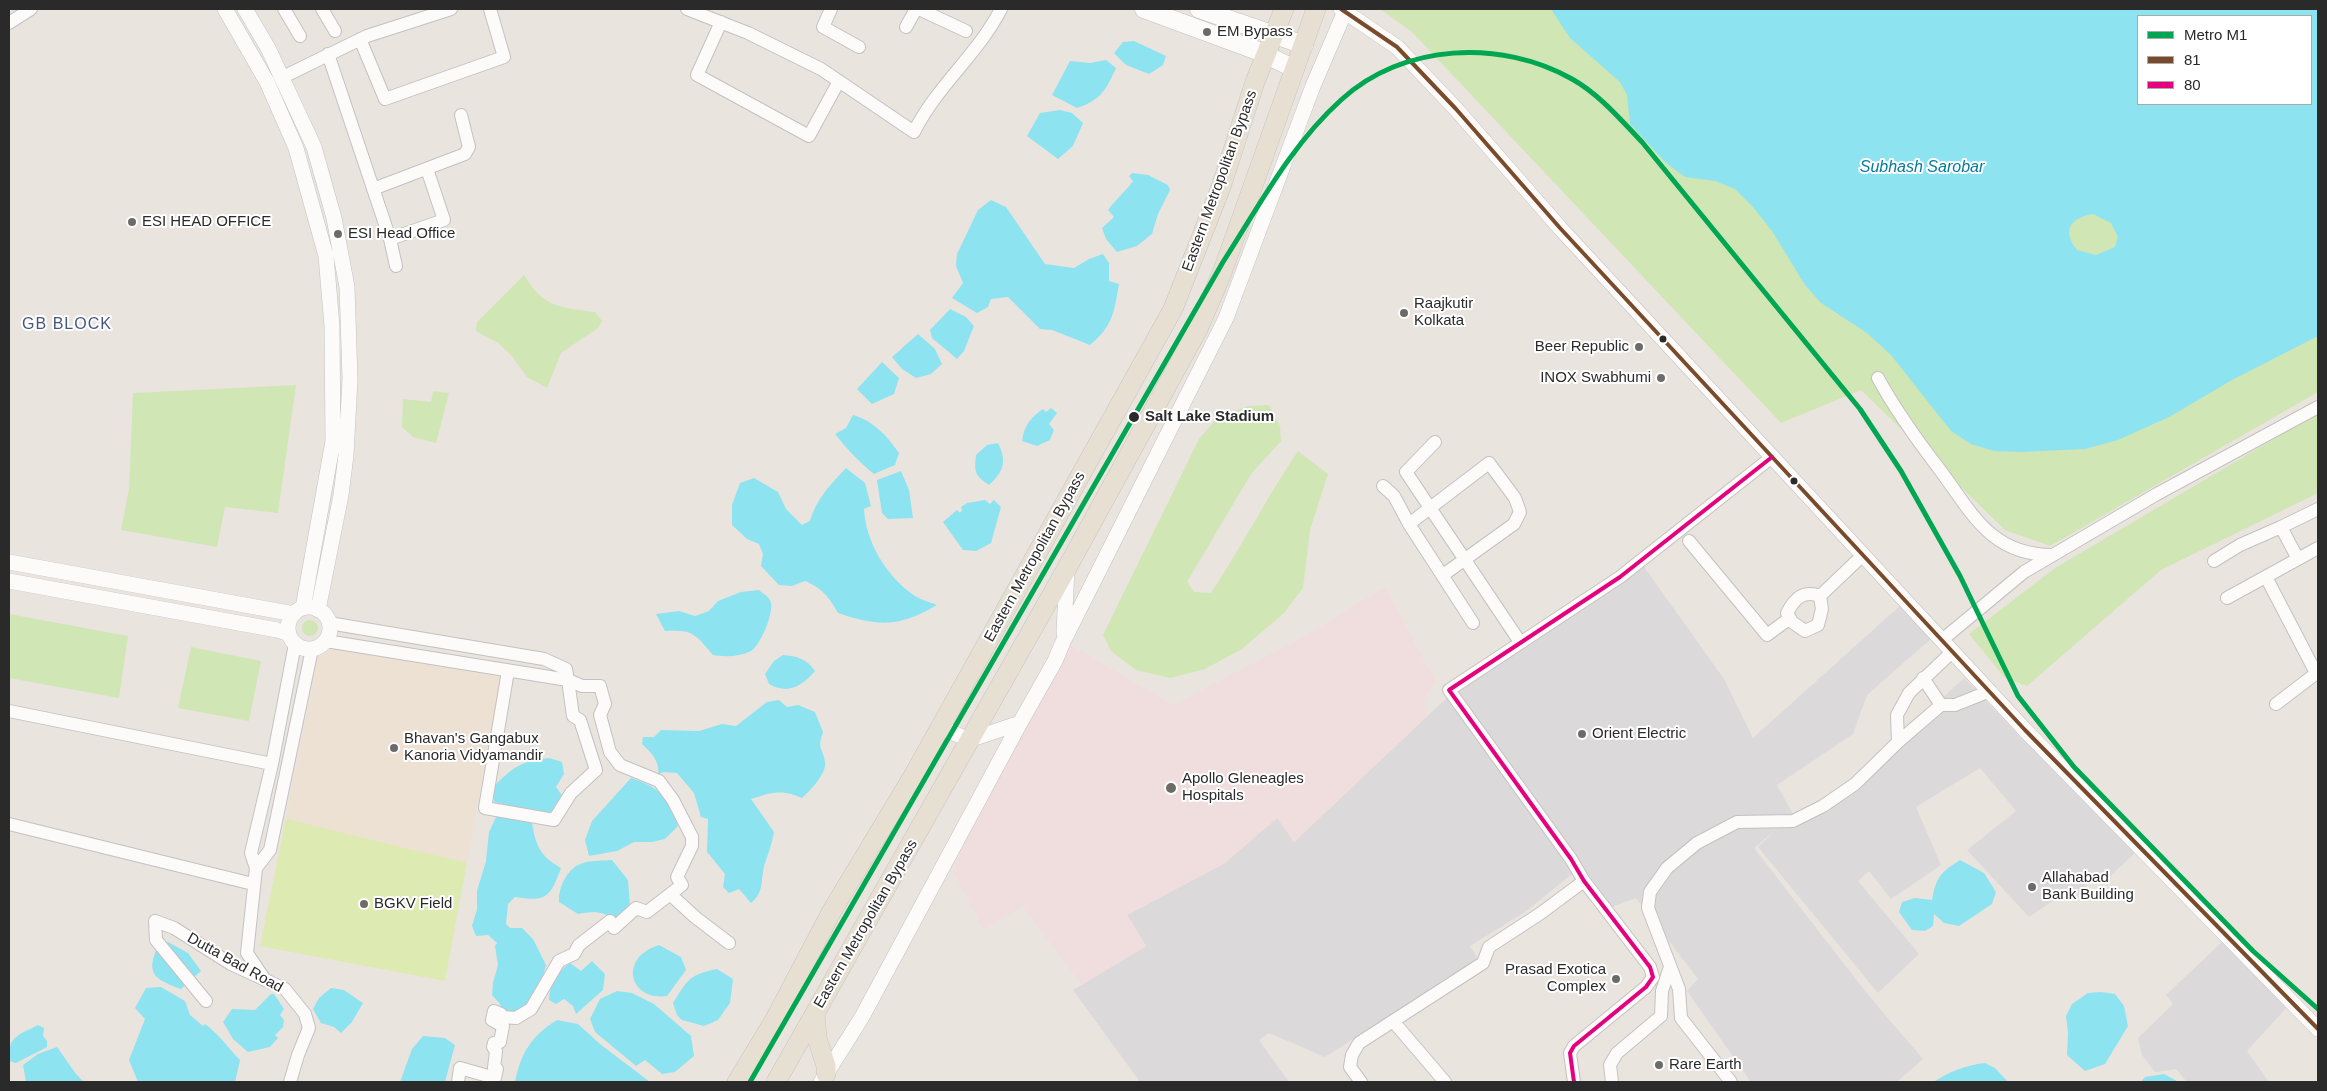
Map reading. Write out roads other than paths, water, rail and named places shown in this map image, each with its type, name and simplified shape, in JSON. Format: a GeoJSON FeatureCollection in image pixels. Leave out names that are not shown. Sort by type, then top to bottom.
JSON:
{"type":"FeatureCollection","features":[{"type":"Feature","properties":{"kind":"main road"},"geometry":{"type":"LineString","coordinates":[[1144,9],[1296,69]]}},
{"type":"Feature","properties":{"kind":"main road"},"geometry":{"type":"LineString","coordinates":[[1199,9],[1304,45]]}},
{"type":"Feature","properties":{"kind":"main road","name":"Eastern Metropolitan Bypass"},"geometry":{"type":"LineString","coordinates":[[737,1082],[774,1021],[833,909],[940,727],[1172,309],[1221,187],[1284,9]]}},
{"type":"Feature","properties":{"kind":"main road","name":"Eastern Metropolitan Bypass"},"geometry":{"type":"LineString","coordinates":[[776,1082],[1067,568],[1198,329],[1222,274],[1316,9]]}},
{"type":"Feature","properties":{"kind":"main road"},"geometry":{"type":"LineString","coordinates":[[815,1013],[823,1078]]}},
{"type":"Feature","properties":{"kind":"street"},"geometry":{"type":"LineString","coordinates":[[9,23],[31,9]]}},
{"type":"Feature","properties":{"kind":"street"},"geometry":{"type":"LineString","coordinates":[[224,9],[251,53],[296,148],[326,256],[341,409]]}},
{"type":"Feature","properties":{"kind":"street"},"geometry":{"type":"LineString","coordinates":[[245,9],[283,77],[314,146],[325,182],[348,287],[350,365],[332,449],[305,611],[289,622],[292,639],[272,764],[251,853],[256,868],[247,953],[266,980]]}},
{"type":"Feature","properties":{"kind":"street"},"geometry":{"type":"LineString","coordinates":[[284,9],[300,36]]}},
{"type":"Feature","properties":{"kind":"street"},"geometry":{"type":"LineString","coordinates":[[322,9],[335,31]]}},
{"type":"Feature","properties":{"kind":"street"},"geometry":{"type":"LineString","coordinates":[[283,77],[360,39],[452,9]]}},
{"type":"Feature","properties":{"kind":"street"},"geometry":{"type":"LineString","coordinates":[[360,39],[385,99],[504,57],[490,9]]}},
{"type":"Feature","properties":{"kind":"street"},"geometry":{"type":"LineString","coordinates":[[687,9],[721,22],[821,69],[914,132],[921,118],[977,46],[1001,9]]}},
{"type":"Feature","properties":{"kind":"street"},"geometry":{"type":"LineString","coordinates":[[832,9],[823,27],[860,47]]}},
{"type":"Feature","properties":{"kind":"street"},"geometry":{"type":"LineString","coordinates":[[906,27],[917,9],[966,31]]}},
{"type":"Feature","properties":{"kind":"street"},"geometry":{"type":"LineString","coordinates":[[823,1078],[884,975],[1020,723],[1056,661],[1063,642],[1226,318],[1344,9],[1397,47],[1456,109],[1565,234],[2038,743],[2318,1029]]}},
{"type":"Feature","properties":{"kind":"street"},"geometry":{"type":"LineString","coordinates":[[721,22],[698,75],[809,136],[839,81]]}},
{"type":"Feature","properties":{"kind":"street"},"geometry":{"type":"LineString","coordinates":[[328,54],[390,239],[396,266]]}},
{"type":"Feature","properties":{"kind":"street"},"geometry":{"type":"LineString","coordinates":[[277,105],[292,99]]}},
{"type":"Feature","properties":{"kind":"street"},"geometry":{"type":"LineString","coordinates":[[373,189],[468,151],[469,147],[461,115]]}},
{"type":"Feature","properties":{"kind":"street"},"geometry":{"type":"LineString","coordinates":[[390,239],[444,220],[427,169]]}},
{"type":"Feature","properties":{"kind":"street"},"geometry":{"type":"LineString","coordinates":[[1878,378],[1917,441],[1976,522],[2000,541],[2032,555],[2052,555]]}},
{"type":"Feature","properties":{"kind":"street"},"geometry":{"type":"LineString","coordinates":[[1942,640],[2024,572],[2157,494],[2318,407]]}},
{"type":"Feature","properties":{"kind":"street"},"geometry":{"type":"LineString","coordinates":[[1435,442],[1406,472],[1520,642]]}},
{"type":"Feature","properties":{"kind":"street"},"geometry":{"type":"LineString","coordinates":[[1574,1082],[1570,1053],[1574,1046],[1646,986],[1653,977],[1650,967],[1584,881],[1571,859],[1449,690],[1620,576],[1772,457]]}},
{"type":"Feature","properties":{"kind":"street"},"geometry":{"type":"LineString","coordinates":[[1409,524],[1489,463],[1515,498],[1520,512],[1514,524],[1443,575]]}},
{"type":"Feature","properties":{"kind":"street"},"geometry":{"type":"LineString","coordinates":[[1383,486],[1394,496],[1409,524],[1473,623]]}},
{"type":"Feature","properties":{"kind":"street"},"geometry":{"type":"LineString","coordinates":[[2214,561],[2240,545],[2318,509]]}},
{"type":"Feature","properties":{"kind":"street"},"geometry":{"type":"LineString","coordinates":[[2281,526],[2298,560]]}},
{"type":"Feature","properties":{"kind":"street"},"geometry":{"type":"LineString","coordinates":[[1689,541],[1767,635],[1790,618]]}},
{"type":"Feature","properties":{"kind":"street"},"geometry":{"type":"LineString","coordinates":[[2227,598],[2318,548]]}},
{"type":"Feature","properties":{"kind":"street"},"geometry":{"type":"LineString","coordinates":[[1820,596],[1863,555]]}},
{"type":"Feature","properties":{"kind":"street"},"geometry":{"type":"LineString","coordinates":[[9,562],[245,606],[323,613],[329,623],[329,634],[326,641],[312,649],[304,649],[292,639],[243,624],[9,581]]}},
{"type":"Feature","properties":{"kind":"street"},"geometry":{"type":"LineString","coordinates":[[1063,642],[1068,592],[1067,568]]}},
{"type":"Feature","properties":{"kind":"street"},"geometry":{"type":"LineString","coordinates":[[83,595],[86,576]]}},
{"type":"Feature","properties":{"kind":"street"},"geometry":{"type":"LineString","coordinates":[[2266,577],[2317,672],[2276,704]]}},
{"type":"Feature","properties":{"kind":"street"},"geometry":{"type":"LineString","coordinates":[[1810,592],[1820,596],[1822,609],[1818,625],[1805,631],[1790,618],[1787,612],[1801,594],[1810,592]]}},
{"type":"Feature","properties":{"kind":"street"},"geometry":{"type":"LineString","coordinates":[[243,624],[245,606]]}},
{"type":"Feature","properties":{"kind":"street"},"geometry":{"type":"LineString","coordinates":[[329,623],[544,659],[566,669],[572,716],[580,720],[596,770],[571,793],[554,820],[485,808],[508,671]]}},
{"type":"Feature","properties":{"kind":"street"},"geometry":{"type":"LineString","coordinates":[[326,641],[568,680],[582,686],[600,686],[605,704],[600,715],[610,752],[620,766],[659,781],[673,800],[692,837],[692,846],[677,877],[682,886],[647,912],[636,908],[614,928],[610,921],[579,945],[574,954],[559,961],[542,993],[528,1011],[516,1018],[502,1017],[501,1014],[494,1011],[492,1020],[503,1026],[500,1042],[494,1043],[493,1047],[496,1051],[494,1068],[497,1069],[495,1078],[460,1068],[458,1082]]}},
{"type":"Feature","properties":{"kind":"street"},"geometry":{"type":"LineString","coordinates":[[256,868],[270,850],[312,649]]}},
{"type":"Feature","properties":{"kind":"street"},"geometry":{"type":"LineString","coordinates":[[1898,742],[1897,715],[1909,692],[1952,651]]}},
{"type":"Feature","properties":{"kind":"street"},"geometry":{"type":"LineString","coordinates":[[1923,678],[1941,705]]}},
{"type":"Feature","properties":{"kind":"street"},"geometry":{"type":"LineString","coordinates":[[1731,1082],[1681,1018],[1679,988],[1648,908],[1650,892],[1667,868],[1697,844],[1737,822],[1793,821],[1822,806],[1855,784],[1898,742],[1941,705],[1955,705],[1990,691]]}},
{"type":"Feature","properties":{"kind":"street"},"geometry":{"type":"LineString","coordinates":[[9,711],[272,764]]}},
{"type":"Feature","properties":{"kind":"street"},"geometry":{"type":"LineString","coordinates":[[940,727],[969,740],[1020,723]]}},
{"type":"Feature","properties":{"kind":"street"},"geometry":{"type":"LineString","coordinates":[[9,824],[254,884]]}},
{"type":"Feature","properties":{"kind":"street"},"geometry":{"type":"LineString","coordinates":[[1362,1082],[1350,1067],[1352,1055],[1359,1043],[1483,963],[1489,947],[1541,914],[1584,881]]}},
{"type":"Feature","properties":{"kind":"street"},"geometry":{"type":"LineString","coordinates":[[671,895],[695,917],[729,943]]}},
{"type":"Feature","properties":{"kind":"street","name":"Dutta Bad Road"},"geometry":{"type":"LineString","coordinates":[[206,1001],[156,940],[155,921],[174,928],[208,951],[285,989],[305,1014],[309,1028],[290,1082]]}},
{"type":"Feature","properties":{"kind":"street"},"geometry":{"type":"LineString","coordinates":[[1661,1016],[1662,991],[1670,967]]}},
{"type":"Feature","properties":{"kind":"street"},"geometry":{"type":"LineString","coordinates":[[1612,1082],[1610,1065],[1617,1053],[1661,1016],[1681,1018]]}},
{"type":"Feature","properties":{"kind":"street"},"geometry":{"type":"LineString","coordinates":[[1393,1021],[1445,1082]]}},
{"type":"Feature","properties":{"kind":"water","name":"Subhash Sarobar"},"geometry":{"type":"Polygon","coordinates":[[[1551,9],[2318,9],[2318,336],[2232,380],[2169,417],[2118,440],[2085,449],[2020,452],[1994,451],[1971,444],[1951,431],[1891,355],[1867,333],[1821,303],[1805,285],[1772,231],[1753,207],[1735,189],[1715,181],[1685,177],[1666,163],[1630,124],[1627,95],[1620,82],[1570,38],[1551,9]],[[2093,214],[2078,219],[2070,226],[2069,231],[2072,243],[2077,250],[2096,255],[2115,247],[2118,237],[2111,223],[2093,214]]]}},
{"type":"Feature","properties":{"kind":"water"},"geometry":{"type":"Polygon","coordinates":[[[1134,41],[1166,56],[1163,65],[1149,74],[1126,65],[1114,53],[1123,42],[1134,41]]]}},
{"type":"Feature","properties":{"kind":"water"},"geometry":{"type":"Polygon","coordinates":[[[1106,60],[1116,68],[1106,88],[1097,98],[1077,108],[1052,95],[1070,61],[1090,63],[1106,60]]]}},
{"type":"Feature","properties":{"kind":"water"},"geometry":{"type":"Polygon","coordinates":[[[1060,110],[1072,113],[1083,123],[1073,146],[1058,159],[1027,136],[1040,113],[1060,110]]]}},
{"type":"Feature","properties":{"kind":"water"},"geometry":{"type":"Polygon","coordinates":[[[1132,173],[1148,175],[1168,185],[1170,190],[1158,214],[1152,234],[1137,246],[1117,252],[1106,239],[1102,228],[1114,217],[1108,210],[1133,181],[1129,176],[1132,173]]]}},
{"type":"Feature","properties":{"kind":"water"},"geometry":{"type":"Polygon","coordinates":[[[991,200],[1006,207],[1045,264],[1074,268],[1089,259],[1103,254],[1109,263],[1109,281],[1119,284],[1116,303],[1108,325],[1090,345],[1052,330],[1040,329],[1008,297],[991,299],[988,307],[977,313],[952,298],[963,283],[956,266],[957,254],[978,210],[991,200]]]}},
{"type":"Feature","properties":{"kind":"water"},"geometry":{"type":"Polygon","coordinates":[[[950,309],[966,317],[974,326],[964,351],[957,359],[932,338],[930,330],[950,309]]]}},
{"type":"Feature","properties":{"kind":"water"},"geometry":{"type":"Polygon","coordinates":[[[918,334],[935,349],[942,364],[931,374],[916,378],[902,369],[892,357],[918,334]]]}},
{"type":"Feature","properties":{"kind":"water"},"geometry":{"type":"Polygon","coordinates":[[[882,362],[899,378],[894,394],[872,404],[857,389],[882,362]]]}},
{"type":"Feature","properties":{"kind":"water"},"geometry":{"type":"Polygon","coordinates":[[[1051,408],[1057,413],[1049,424],[1054,430],[1050,440],[1037,446],[1022,441],[1024,431],[1031,419],[1043,409],[1046,412],[1051,408]]]}},
{"type":"Feature","properties":{"kind":"water"},"geometry":{"type":"Polygon","coordinates":[[[853,415],[874,425],[890,441],[899,453],[895,465],[874,474],[840,440],[835,434],[846,428],[853,415]]]}},
{"type":"Feature","properties":{"kind":"water"},"geometry":{"type":"Polygon","coordinates":[[[998,443],[1001,449],[1003,466],[989,485],[976,473],[976,455],[987,445],[998,443]]]}},
{"type":"Feature","properties":{"kind":"water"},"geometry":{"type":"Polygon","coordinates":[[[846,468],[865,483],[871,506],[864,509],[866,521],[873,545],[885,567],[912,594],[937,605],[911,618],[889,623],[866,621],[838,613],[824,594],[805,581],[792,586],[779,585],[761,566],[763,554],[759,544],[747,539],[732,525],[732,505],[740,483],[754,478],[778,492],[786,509],[802,525],[810,521],[820,499],[846,468]]]}},
{"type":"Feature","properties":{"kind":"water"},"geometry":{"type":"Polygon","coordinates":[[[901,471],[909,490],[913,518],[888,519],[882,513],[877,480],[901,471]]]}},
{"type":"Feature","properties":{"kind":"water"},"geometry":{"type":"Polygon","coordinates":[[[985,500],[990,504],[994,500],[1001,507],[991,543],[976,551],[963,550],[943,522],[957,510],[960,513],[961,507],[967,503],[985,500]]]}},
{"type":"Feature","properties":{"kind":"water"},"geometry":{"type":"Polygon","coordinates":[[[759,590],[770,600],[771,611],[769,619],[763,635],[755,648],[742,654],[713,655],[693,635],[682,631],[665,631],[656,614],[679,611],[695,616],[709,611],[718,601],[741,592],[759,590]]]}},
{"type":"Feature","properties":{"kind":"water"},"geometry":{"type":"Polygon","coordinates":[[[783,655],[801,659],[815,671],[800,685],[788,689],[782,689],[769,684],[765,674],[774,661],[783,655]]]}},
{"type":"Feature","properties":{"kind":"water"},"geometry":{"type":"Polygon","coordinates":[[[779,700],[787,707],[798,705],[815,712],[823,732],[820,745],[825,766],[817,781],[802,798],[789,793],[777,792],[751,799],[774,832],[764,866],[760,891],[751,903],[739,889],[729,893],[723,887],[725,874],[707,852],[708,819],[701,817],[694,793],[677,773],[663,772],[658,775],[658,766],[654,758],[642,744],[643,737],[654,737],[661,730],[699,731],[722,724],[736,726],[767,702],[779,700]]]}},
{"type":"Feature","properties":{"kind":"water"},"geometry":{"type":"Polygon","coordinates":[[[549,758],[562,762],[564,774],[556,787],[564,798],[560,807],[546,814],[494,802],[493,787],[507,774],[524,763],[549,758]]]}},
{"type":"Feature","properties":{"kind":"water"},"geometry":{"type":"Polygon","coordinates":[[[631,778],[650,786],[662,795],[678,826],[665,839],[652,842],[634,842],[617,851],[589,856],[585,840],[592,821],[631,778]]]}},
{"type":"Feature","properties":{"kind":"water"},"geometry":{"type":"Polygon","coordinates":[[[497,815],[532,823],[540,850],[548,859],[561,868],[554,886],[546,896],[534,899],[515,897],[508,904],[506,924],[510,928],[522,928],[533,939],[546,965],[538,993],[531,1008],[502,1015],[500,1004],[492,995],[498,965],[495,946],[497,943],[488,935],[476,936],[472,926],[477,909],[477,891],[486,861],[489,832],[497,815]]]}},
{"type":"Feature","properties":{"kind":"water"},"geometry":{"type":"Polygon","coordinates":[[[612,860],[628,880],[630,907],[617,921],[599,913],[578,914],[559,902],[560,890],[565,878],[578,865],[586,862],[612,860]]]}},
{"type":"Feature","properties":{"kind":"water"},"geometry":{"type":"Polygon","coordinates":[[[1960,860],[1984,873],[1996,892],[1992,904],[1959,926],[1944,923],[1934,914],[1933,926],[1925,931],[1912,930],[1899,912],[1902,902],[1915,898],[1932,900],[1935,886],[1940,876],[1960,860]]]}},
{"type":"Feature","properties":{"kind":"water"},"geometry":{"type":"Polygon","coordinates":[[[168,942],[188,953],[201,971],[181,989],[158,978],[152,968],[159,944],[168,942]]]}},
{"type":"Feature","properties":{"kind":"water"},"geometry":{"type":"Polygon","coordinates":[[[659,945],[681,957],[686,970],[667,996],[654,996],[644,992],[637,985],[633,977],[638,959],[646,951],[659,945]]]}},
{"type":"Feature","properties":{"kind":"water"},"geometry":{"type":"Polygon","coordinates":[[[592,961],[605,974],[603,990],[576,1014],[573,1006],[564,999],[556,1004],[549,1000],[552,983],[565,967],[570,963],[581,971],[592,961]]]}},
{"type":"Feature","properties":{"kind":"water"},"geometry":{"type":"Polygon","coordinates":[[[717,969],[733,979],[730,1003],[718,1020],[704,1026],[682,1020],[677,1015],[673,1003],[682,988],[690,979],[700,973],[717,969]]]}},
{"type":"Feature","properties":{"kind":"water"},"geometry":{"type":"Polygon","coordinates":[[[161,987],[185,1001],[190,1015],[203,1026],[205,1024],[210,1028],[240,1060],[235,1082],[138,1082],[129,1060],[145,1019],[135,1008],[146,988],[161,987]]]}},
{"type":"Feature","properties":{"kind":"water"},"geometry":{"type":"Polygon","coordinates":[[[331,988],[344,990],[363,1003],[352,1022],[341,1033],[334,1027],[321,1023],[313,1009],[319,998],[331,988]]]}},
{"type":"Feature","properties":{"kind":"water"},"geometry":{"type":"Polygon","coordinates":[[[617,991],[632,993],[654,1004],[691,1036],[694,1056],[675,1072],[662,1074],[645,1060],[636,1066],[595,1032],[590,1019],[600,999],[617,991]]]}},
{"type":"Feature","properties":{"kind":"water"},"geometry":{"type":"Polygon","coordinates":[[[2088,993],[2115,994],[2124,1006],[2128,1026],[2105,1064],[2085,1071],[2067,1055],[2068,1033],[2066,1016],[2072,1004],[2088,993]]]}},
{"type":"Feature","properties":{"kind":"water"},"geometry":{"type":"Polygon","coordinates":[[[271,994],[274,994],[284,1009],[280,1015],[284,1020],[283,1027],[275,1035],[278,1038],[270,1047],[248,1052],[233,1039],[223,1022],[232,1009],[255,1010],[271,994]]]}},
{"type":"Feature","properties":{"kind":"water"},"geometry":{"type":"Polygon","coordinates":[[[557,1020],[578,1024],[600,1044],[650,1082],[515,1082],[520,1062],[528,1046],[540,1032],[557,1020]]]}},
{"type":"Feature","properties":{"kind":"water"},"geometry":{"type":"Polygon","coordinates":[[[38,1025],[44,1028],[43,1036],[47,1041],[47,1047],[16,1063],[9,1061],[12,1041],[20,1034],[38,1025]]]}},
{"type":"Feature","properties":{"kind":"water"},"geometry":{"type":"Polygon","coordinates":[[[423,1036],[445,1038],[455,1045],[445,1082],[400,1082],[412,1049],[423,1036]]]}},
{"type":"Feature","properties":{"kind":"water"},"geometry":{"type":"Polygon","coordinates":[[[57,1047],[84,1082],[26,1082],[23,1065],[38,1054],[57,1047]]]}},
{"type":"Feature","properties":{"kind":"water"},"geometry":{"type":"Polygon","coordinates":[[[1985,1063],[1995,1068],[2008,1082],[1933,1082],[1971,1065],[1985,1063]]]}},
{"type":"Feature","properties":{"kind":"water"},"geometry":{"type":"Polygon","coordinates":[[[2164,1074],[2179,1082],[2141,1082],[2145,1077],[2164,1074]]]}},
{"type":"Feature","properties":{"kind":"metro line","name":"M1"},"geometry":{"type":"LineString","coordinates":[[750,1082],[1223,262],[1291,156],[1323,118],[1341,100],[1366,81],[1393,67],[1423,58],[1453,53],[1484,53],[1515,57],[1544,66],[1572,79],[1591,92],[1618,116],[1642,142],[1860,409],[1901,471],[1960,576],[2018,696],[2074,767],[2253,951],[2318,1009]]}},
{"type":"Feature","properties":{"kind":"place","name":"EM Bypass"},"geometry":{"type":"Point","coordinates":[1207,32]}},
{"type":"Feature","properties":{"kind":"place","name":"ESI HEAD OFFICE"},"geometry":{"type":"Point","coordinates":[132,222]}},
{"type":"Feature","properties":{"kind":"place","name":"ESI Head Office"},"geometry":{"type":"Point","coordinates":[338,234]}},
{"type":"Feature","properties":{"kind":"place","name":"Raajkutir Kolkata"},"geometry":{"type":"Point","coordinates":[1404,313]}},
{"type":"Feature","properties":{"kind":"place","name":"Beer Republic"},"geometry":{"type":"Point","coordinates":[1639,347]}},
{"type":"Feature","properties":{"kind":"place","name":"INOX Swabhumi"},"geometry":{"type":"Point","coordinates":[1661,378]}},
{"type":"Feature","properties":{"kind":"place","name":"Salt Lake Stadium"},"geometry":{"type":"Point","coordinates":[1134,417]}},
{"type":"Feature","properties":{"kind":"place","name":"Orient Electric"},"geometry":{"type":"Point","coordinates":[1582,734]}},
{"type":"Feature","properties":{"kind":"place","name":"Bhavan's Gangabux Kanoria Vidyamandir"},"geometry":{"type":"Point","coordinates":[394,748]}},
{"type":"Feature","properties":{"kind":"place","name":"Apollo Gleneagles Hospitals"},"geometry":{"type":"Point","coordinates":[1171,788]}},
{"type":"Feature","properties":{"kind":"place","name":"Allahabad Bank Building"},"geometry":{"type":"Point","coordinates":[2032,887]}},
{"type":"Feature","properties":{"kind":"place","name":"BGKV Field"},"geometry":{"type":"Point","coordinates":[364,904]}},
{"type":"Feature","properties":{"kind":"place","name":"Prasad Exotica Complex"},"geometry":{"type":"Point","coordinates":[1616,979]}},
{"type":"Feature","properties":{"kind":"place","name":"Rare Earth"},"geometry":{"type":"Point","coordinates":[1659,1065]}},
{"type":"Feature","properties":{"kind":"district","name":"GB BLOCK"},"geometry":{"type":"Point","coordinates":[67,325]}}]}
